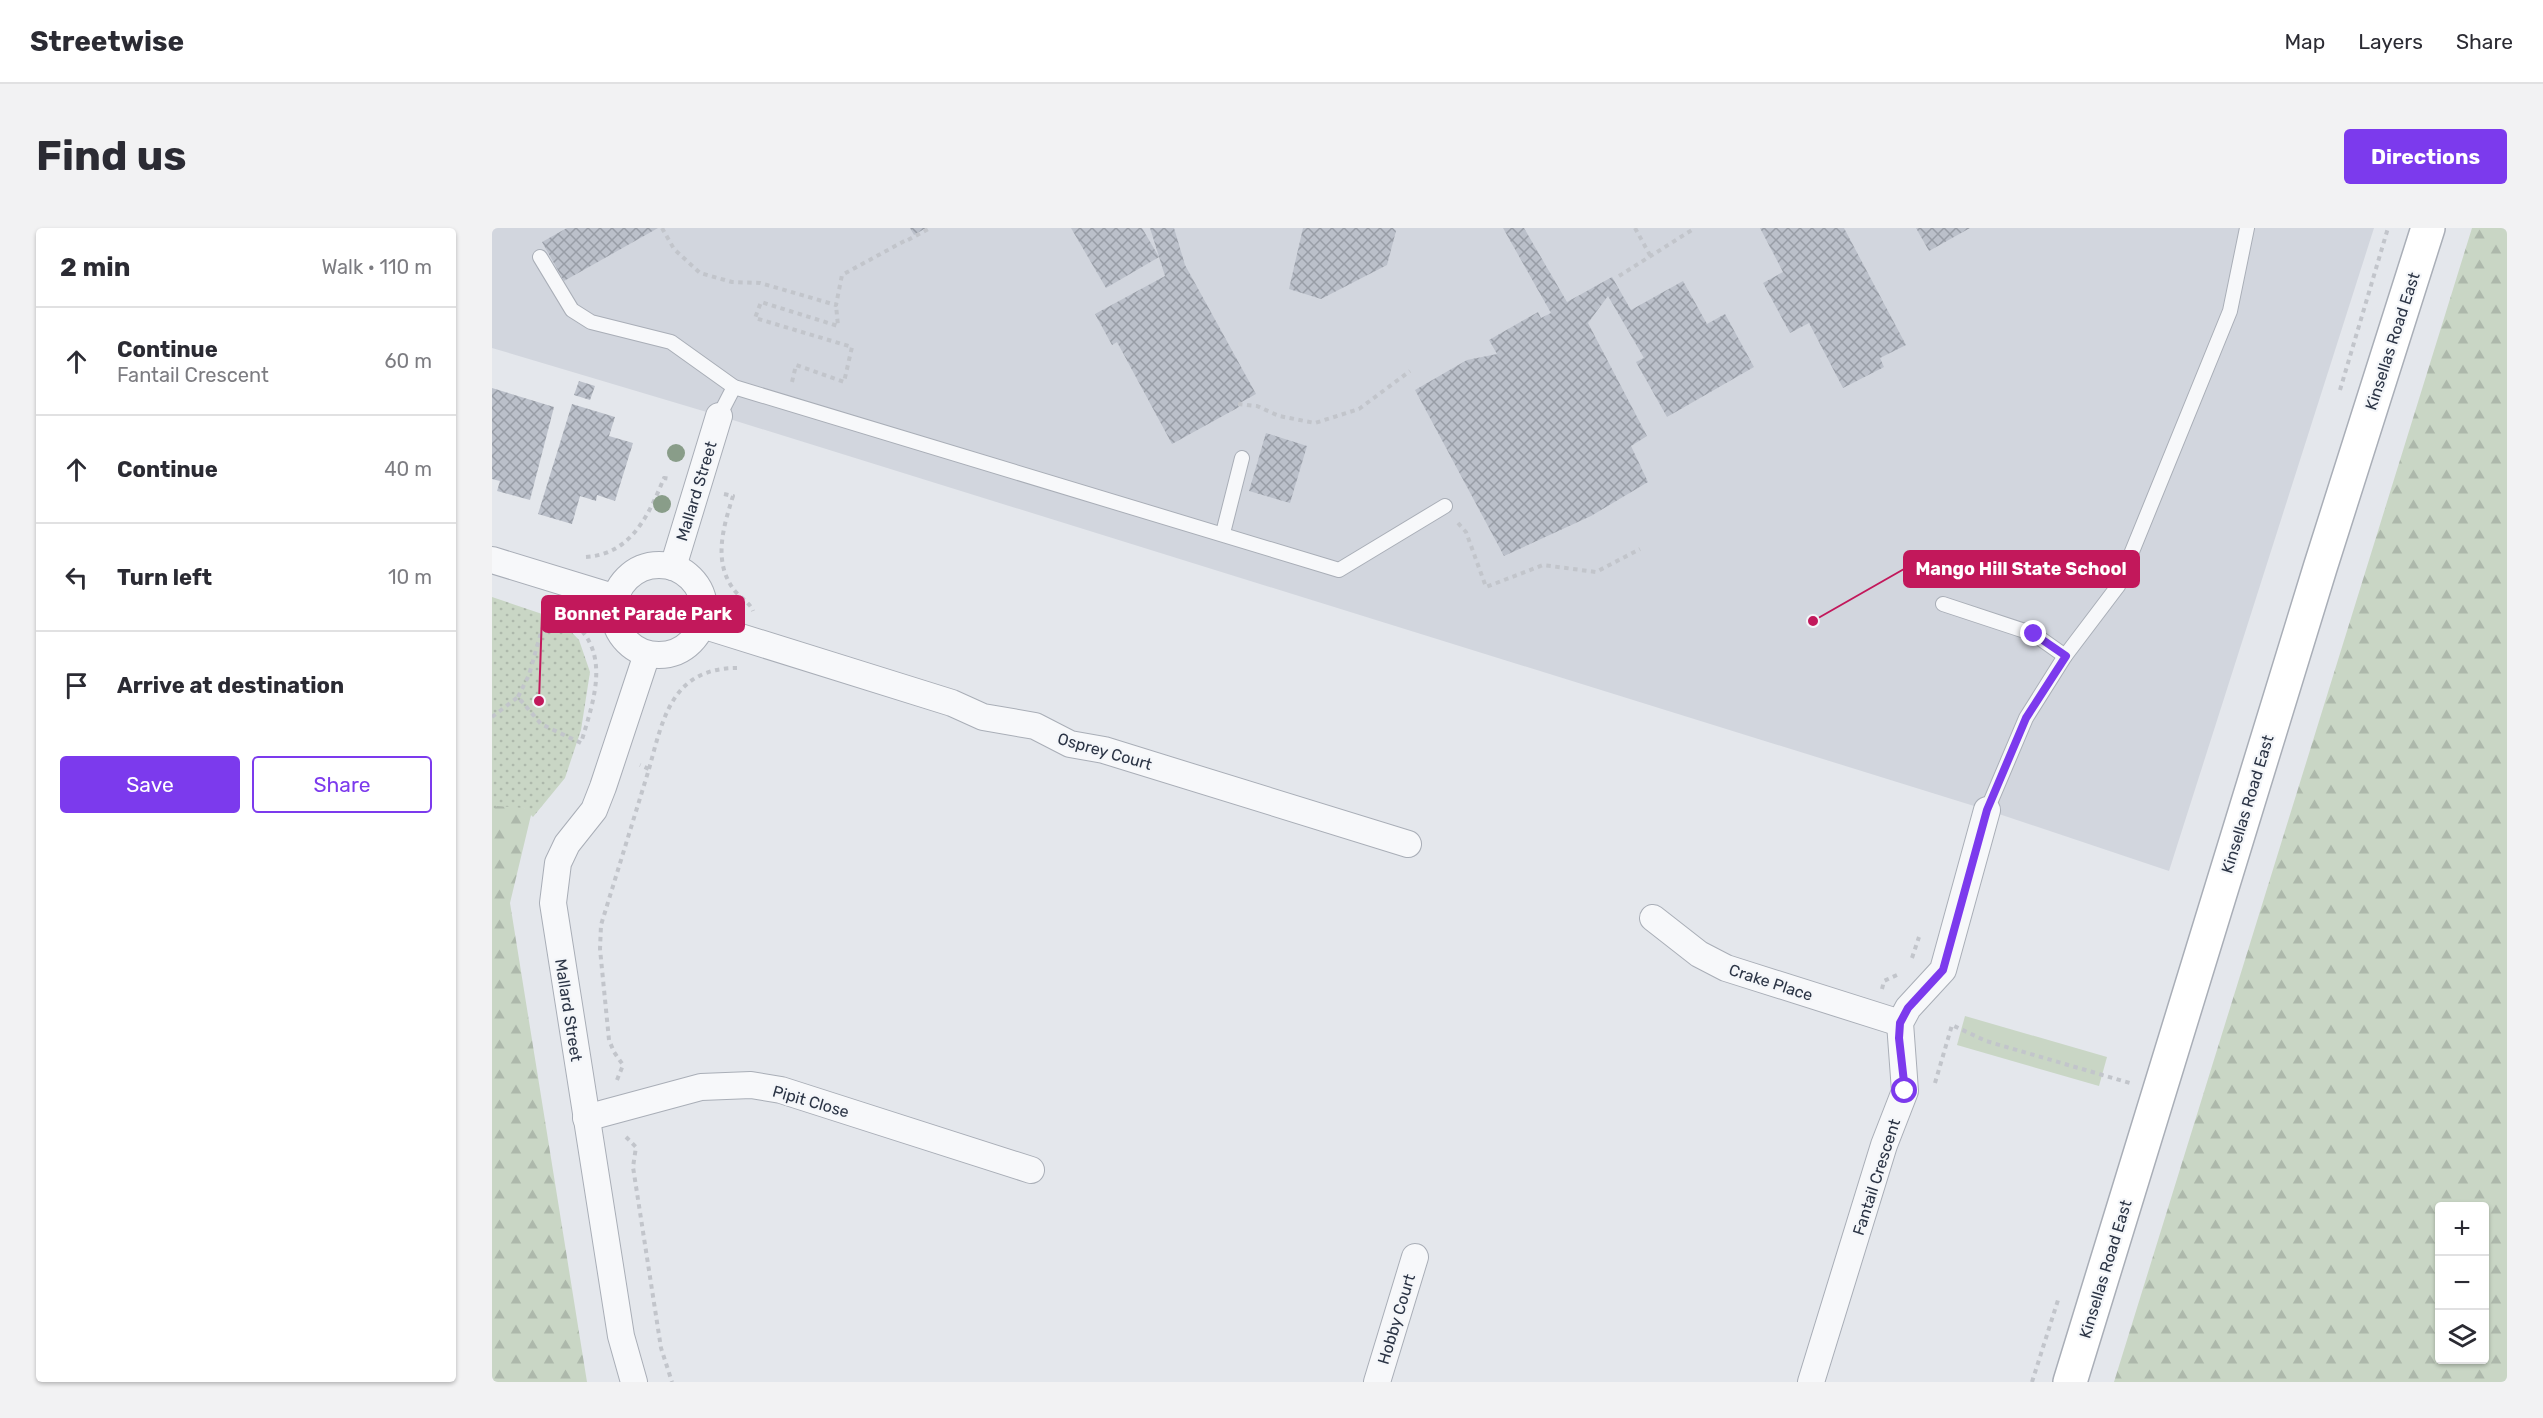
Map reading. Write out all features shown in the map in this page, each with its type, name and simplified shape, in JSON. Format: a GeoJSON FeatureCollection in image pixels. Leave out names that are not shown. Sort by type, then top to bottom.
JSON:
{"type":"FeatureCollection","features":[{"type":"Feature","properties":{"kind":"main road","name":"Kinsellas Road East"},"geometry":{"type":"LineString","coordinates":[[2070,1382],[2320,568],[2428,228]]}},
{"type":"Feature","properties":{"kind":"street","name":"Mallard Street"},"geometry":{"type":"LineString","coordinates":[[673,567],[720,416]]}},
{"type":"Feature","properties":{"kind":"street"},"geometry":{"type":"LineString","coordinates":[[492,560],[616,598]]}},
{"type":"Feature","properties":{"kind":"street"},"geometry":{"type":"LineString","coordinates":[[658,566],[673,567],[685,574],[702,597],[704,611],[702,625],[696,637],[674,653],[647,654],[634,648],[617,626],[614,612],[616,598],[622,585],[632,574],[658,566]]}},
{"type":"Feature","properties":{"kind":"street","name":"Osprey Court"},"geometry":{"type":"LineString","coordinates":[[702,625],[952,703],[982,717],[1035,726],[1070,744],[1104,750],[1408,844]]}},
{"type":"Feature","properties":{"kind":"street","name":"Mallard Street"},"geometry":{"type":"LineString","coordinates":[[634,1382],[621,1336],[553,903],[558,863],[567,844],[594,810],[615,755],[647,654]]}},
{"type":"Feature","properties":{"kind":"street"},"geometry":{"type":"LineString","coordinates":[[1900,1023],[1908,1008],[1943,970],[1987,810]]}},
{"type":"Feature","properties":{"kind":"street","name":"Crake Place"},"geometry":{"type":"LineString","coordinates":[[1653,918],[1699,954],[1726,968],[1900,1023]]}},
{"type":"Feature","properties":{"kind":"street","name":"Fantail Crescent"},"geometry":{"type":"LineString","coordinates":[[1811,1382],[1884,1145],[1905,1091],[1899,1038],[1900,1023]]}},
{"type":"Feature","properties":{"kind":"street","name":"Pipit Close"},"geometry":{"type":"LineString","coordinates":[[586,1118],[701,1087],[751,1085],[781,1090],[1031,1170]]}},
{"type":"Feature","properties":{"kind":"street","name":"Hobby Court"},"geometry":{"type":"LineString","coordinates":[[1377,1382],[1415,1257]]}},
{"type":"Feature","properties":{"kind":"lane"},"geometry":{"type":"LineString","coordinates":[[1987,810],[2026,718],[2066,656],[2118,586],[2230,311],[2247,228]]}},
{"type":"Feature","properties":{"kind":"lane"},"geometry":{"type":"LineString","coordinates":[[540,257],[572,310],[591,322],[671,342],[734,387],[1223,533],[1339,570],[1445,507]]}},
{"type":"Feature","properties":{"kind":"lane"},"geometry":{"type":"LineString","coordinates":[[720,416],[734,387]]}},
{"type":"Feature","properties":{"kind":"lane"},"geometry":{"type":"LineString","coordinates":[[1223,533],[1242,458]]}},
{"type":"Feature","properties":{"kind":"lane"},"geometry":{"type":"LineString","coordinates":[[1943,604],[2034,634],[2066,656]]}},
{"type":"Feature","properties":{"kind":"path"},"geometry":{"type":"LineString","coordinates":[[662,228],[674,249],[700,273],[732,282],[760,283],[836,305]]}},
{"type":"Feature","properties":{"kind":"path"},"geometry":{"type":"LineString","coordinates":[[787,402],[796,364],[844,382],[852,347],[755,318],[761,302],[838,326],[836,305],[842,275],[930,228]]}},
{"type":"Feature","properties":{"kind":"path"},"geometry":{"type":"LineString","coordinates":[[1635,228],[1651,257]]}},
{"type":"Feature","properties":{"kind":"path"},"geometry":{"type":"LineString","coordinates":[[1619,276],[1695,228]]}},
{"type":"Feature","properties":{"kind":"path"},"geometry":{"type":"LineString","coordinates":[[1238,404],[1257,406],[1279,416],[1315,423],[1359,409],[1410,371]]}},
{"type":"Feature","properties":{"kind":"path"},"geometry":{"type":"LineString","coordinates":[[492,717],[518,697],[529,675],[542,629],[554,609],[571,558],[590,557],[608,552],[625,543],[638,530],[650,511],[664,478],[733,496],[723,532],[721,552],[725,572],[731,586],[753,609],[743,668],[725,668],[705,673],[689,682],[677,694],[665,713],[601,925],[600,949],[609,1040],[614,1052],[624,1065],[616,1082],[620,1109],[626,1140],[636,1147],[633,1167],[661,1348],[672,1382]]}},
{"type":"Feature","properties":{"kind":"path"},"geometry":{"type":"LineString","coordinates":[[1445,507],[1466,532],[1486,586],[1543,565],[1596,572],[1640,549]]}},
{"type":"Feature","properties":{"kind":"path"},"geometry":{"type":"LineString","coordinates":[[554,609],[579,627],[595,656],[598,673],[595,697],[581,743]]}},
{"type":"Feature","properties":{"kind":"path"},"geometry":{"type":"LineString","coordinates":[[518,697],[541,724],[554,732],[649,769]]}},
{"type":"Feature","properties":{"kind":"path"},"geometry":{"type":"LineString","coordinates":[[1909,963],[1921,933]]}},
{"type":"Feature","properties":{"kind":"path"},"geometry":{"type":"LineString","coordinates":[[1875,1016],[1884,981],[1905,970]]}},
{"type":"Feature","properties":{"kind":"path"},"geometry":{"type":"LineString","coordinates":[[1905,1091],[1930,1100],[1952,1025],[1986,1041],[2127,1082]]}},
{"type":"Feature","properties":{"kind":"shaded area"},"geometry":{"type":"Polygon","coordinates":[[[492,228],[2374,228],[2169,871],[1987,810],[720,416],[492,348],[492,228]]]}},
{"type":"Feature","properties":{"kind":"green space"},"geometry":{"type":"Polygon","coordinates":[[[2472,228],[2507,228],[2507,1382],[2114,1382],[2472,228]]]}},
{"type":"Feature","properties":{"kind":"green space"},"geometry":{"type":"Polygon","coordinates":[[[492,597],[560,620],[579,640],[590,672],[581,730],[565,778],[533,817],[524,808],[497,806],[492,812],[492,597]]]}},
{"type":"Feature","properties":{"kind":"green space"},"geometry":{"type":"Polygon","coordinates":[[[492,796],[532,811],[510,903],[587,1382],[492,1382],[492,796]]]}},
{"type":"Feature","properties":{"kind":"green space"},"geometry":{"type":"Polygon","coordinates":[[[1965,1016],[2107,1057],[2099,1086],[1957,1045],[1965,1016]]]}},
{"type":"Feature","properties":{"kind":"building"},"geometry":{"type":"Polygon","coordinates":[[[567,228],[658,228],[564,281],[542,242],[567,228]]]}},
{"type":"Feature","properties":{"kind":"building"},"geometry":{"type":"Polygon","coordinates":[[[910,228],[926,228],[914,235],[910,228]]]}},
{"type":"Feature","properties":{"kind":"building"},"geometry":{"type":"Polygon","coordinates":[[[1071,228],[1142,228],[1159,257],[1106,288],[1071,228]]]}},
{"type":"Feature","properties":{"kind":"building"},"geometry":{"type":"Polygon","coordinates":[[[1150,228],[1174,228],[1185,265],[1256,394],[1238,404],[1239,407],[1172,444],[1117,342],[1112,345],[1095,314],[1165,276],[1150,228]]]}},
{"type":"Feature","properties":{"kind":"building"},"geometry":{"type":"Polygon","coordinates":[[[1303,228],[1393,228],[1396,231],[1387,265],[1321,299],[1289,289],[1303,228]]]}},
{"type":"Feature","properties":{"kind":"building"},"geometry":{"type":"Polygon","coordinates":[[[1503,228],[1524,228],[1567,302],[1612,277],[1631,310],[1683,281],[1707,324],[1725,314],[1754,367],[1667,417],[1636,362],[1644,358],[1608,296],[1588,323],[1647,436],[1631,446],[1648,482],[1591,516],[1504,556],[1415,390],[1467,360],[1497,354],[1489,340],[1538,312],[1541,318],[1551,313],[1503,228]]]}},
{"type":"Feature","properties":{"kind":"building"},"geometry":{"type":"Polygon","coordinates":[[[1760,228],[1844,228],[1906,345],[1880,358],[1884,367],[1843,388],[1809,323],[1790,333],[1763,283],[1783,272],[1760,228]]]}},
{"type":"Feature","properties":{"kind":"building"},"geometry":{"type":"Polygon","coordinates":[[[1916,228],[1970,228],[1929,251],[1916,228]]]}},
{"type":"Feature","properties":{"kind":"building"},"geometry":{"type":"Polygon","coordinates":[[[579,381],[595,386],[590,400],[574,395],[579,381]]]}},
{"type":"Feature","properties":{"kind":"building"},"geometry":{"type":"Polygon","coordinates":[[[492,388],[554,407],[530,500],[497,491],[500,481],[492,479],[492,388]]]}},
{"type":"Feature","properties":{"kind":"building"},"geometry":{"type":"Polygon","coordinates":[[[572,404],[615,417],[609,436],[633,443],[615,501],[597,495],[596,501],[580,496],[572,524],[538,514],[572,404]]]}},
{"type":"Feature","properties":{"kind":"building"},"geometry":{"type":"Polygon","coordinates":[[[1266,433],[1307,446],[1290,503],[1249,491],[1266,433]]]}},
{"type":"Feature","properties":{"kind":"place","name":"Mango Hill State School"},"geometry":{"type":"Point","coordinates":[1813,621]}},
{"type":"Feature","properties":{"kind":"place","name":"Bonnet Parade Park"},"geometry":{"type":"Point","coordinates":[539,701]}},
{"type":"Feature","properties":{"kind":"route"},"geometry":{"type":"LineString","coordinates":[[1905,1091],[1906,1080],[1899,1038],[1900,1023],[1908,1008],[1943,970],[1987,810],[2026,718],[2066,656],[2034,634]]}}]}
